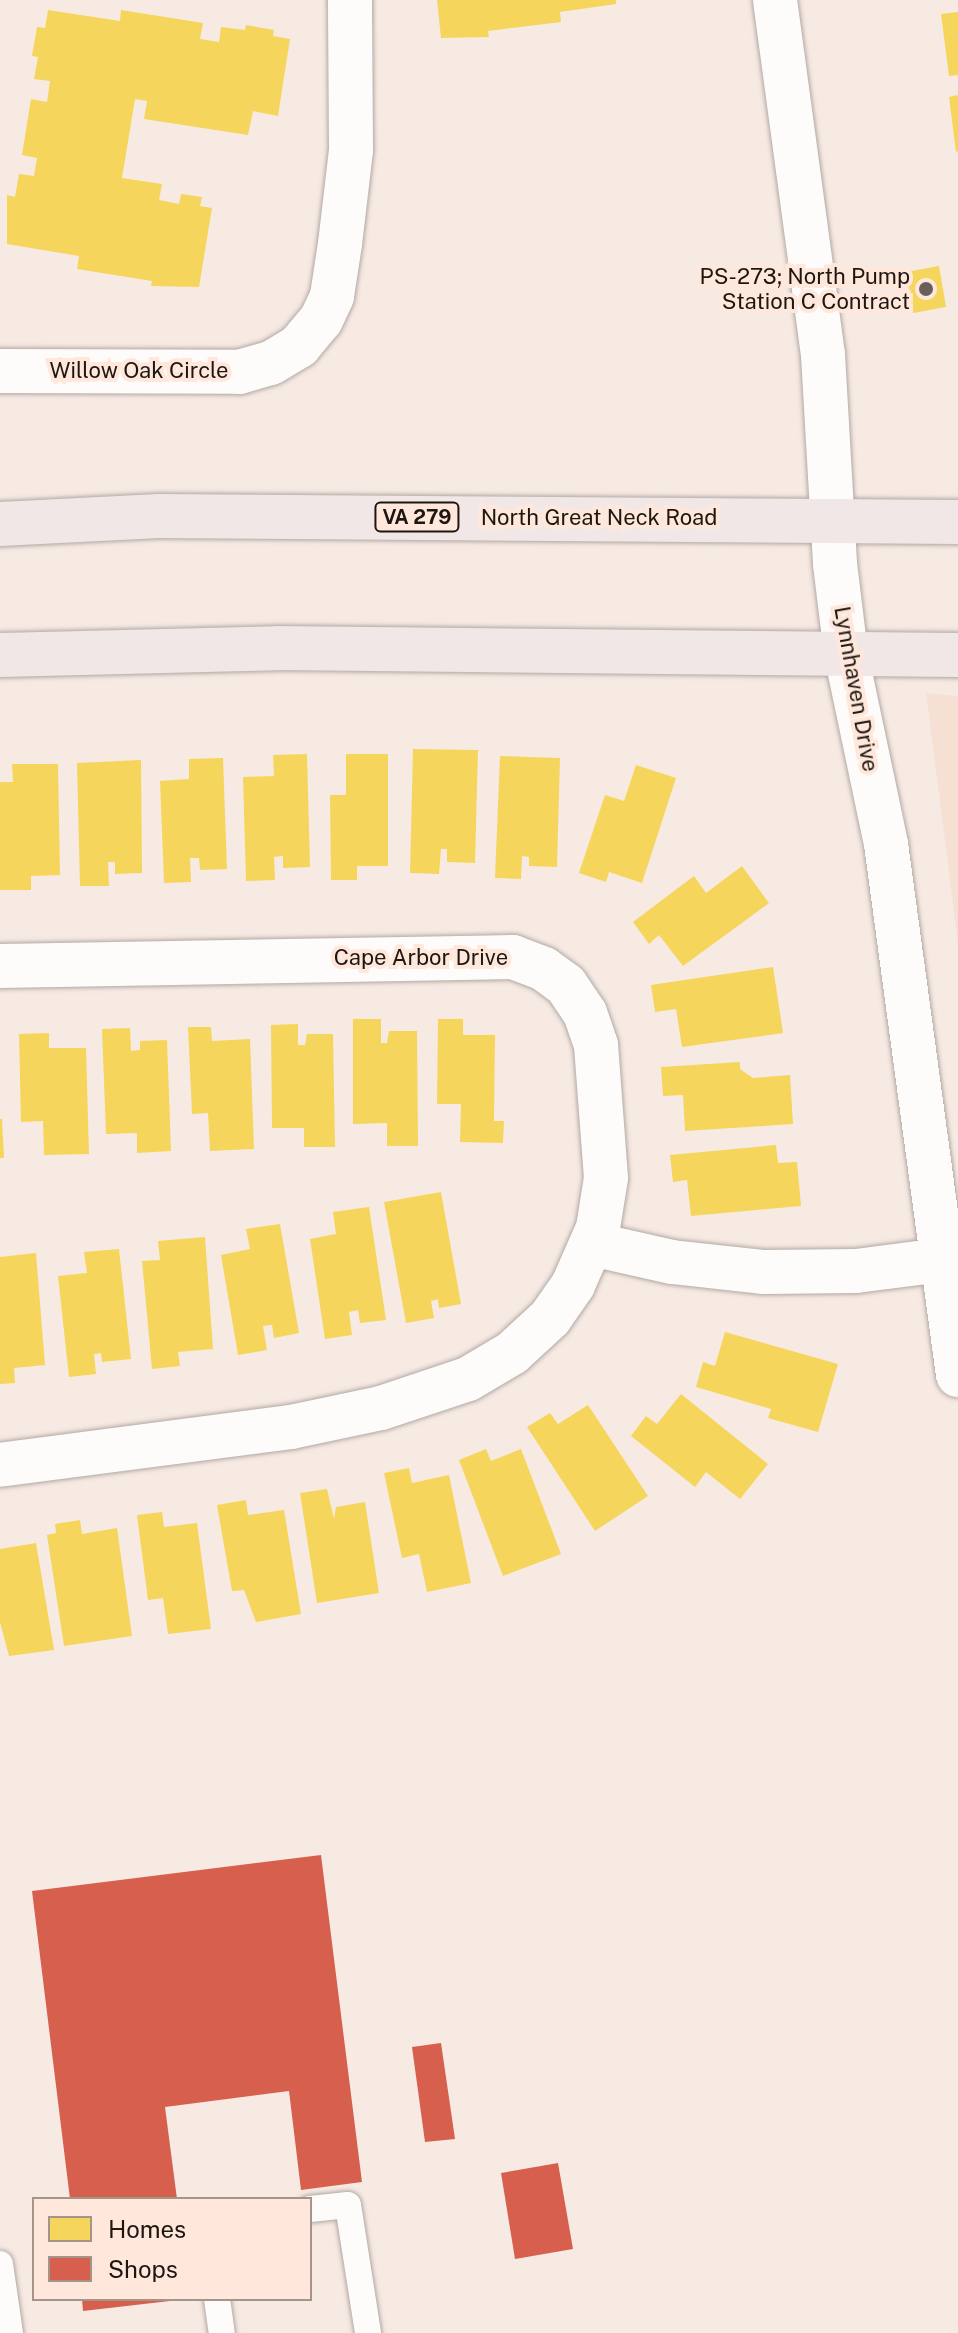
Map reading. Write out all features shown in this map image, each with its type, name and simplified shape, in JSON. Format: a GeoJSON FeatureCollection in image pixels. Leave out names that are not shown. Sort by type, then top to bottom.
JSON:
{"type":"FeatureCollection","features":[{"type":"Feature","properties":{"kind":"main road","name":"North Great Neck Road"},"geometry":{"type":"LineString","coordinates":[[0,524],[159,516],[958,522]]}},
{"type":"Feature","properties":{"kind":"main road"},"geometry":{"type":"LineString","coordinates":[[0,655],[277,648],[958,655]]}},
{"type":"Feature","properties":{"kind":"street","name":"Willow Oak Circle"},"geometry":{"type":"LineString","coordinates":[[0,371],[239,372],[271,363],[299,346],[321,320],[332,296],[340,244],[351,150],[350,0]]}},
{"type":"Feature","properties":{"kind":"street","name":"Lynnhaven Drive"},"geometry":{"type":"LineString","coordinates":[[775,0],[823,355],[833,520],[846,654],[886,844],[950,1257],[958,1375]]}},
{"type":"Feature","properties":{"kind":"street","name":"Cape Arbor Drive"},"geometry":{"type":"LineString","coordinates":[[0,966],[379,956],[513,957],[544,969],[566,985],[585,1013],[596,1045],[606,1178],[592,1244],[573,1285],[550,1318],[512,1353],[468,1379],[381,1408],[291,1427],[0,1465]]}},
{"type":"Feature","properties":{"kind":"street"},"geometry":{"type":"LineString","coordinates":[[592,1244],[672,1262],[764,1272],[856,1271],[950,1257]]}},
{"type":"Feature","properties":{"kind":"lane"},"geometry":{"type":"LineString","coordinates":[[312,2209],[348,2205],[368,2333]]}},
{"type":"Feature","properties":{"kind":"lane"},"geometry":{"type":"LineString","coordinates":[[0,2264],[10,2333]]}},
{"type":"Feature","properties":{"kind":"lane"},"geometry":{"type":"LineString","coordinates":[[217,2301],[222,2333]]}},
{"type":"Feature","properties":{"kind":"shaded area"},"geometry":{"type":"Polygon","coordinates":[[[926,693],[958,696],[958,943],[926,693]]]}},
{"type":"Feature","properties":{"kind":"building: Homes"},"geometry":{"type":"Polygon","coordinates":[[[437,0],[616,0],[616,4],[560,12],[561,22],[488,31],[489,37],[441,38],[437,0]]]}},
{"type":"Feature","properties":{"kind":"building: Homes"},"geometry":{"type":"Polygon","coordinates":[[[48,10],[120,21],[121,10],[203,23],[200,39],[219,42],[221,27],[245,30],[246,25],[274,30],[273,36],[290,39],[278,116],[253,111],[248,135],[144,119],[147,101],[135,99],[122,178],[162,184],[159,200],[179,204],[181,194],[202,197],[200,206],[212,208],[199,287],[151,286],[152,281],[77,269],[79,256],[7,244],[7,195],[15,197],[19,174],[34,176],[37,158],[22,155],[31,99],[47,102],[50,81],[34,79],[38,57],[32,56],[37,27],[45,28],[48,10]]]}},
{"type":"Feature","properties":{"kind":"building: Homes"},"geometry":{"type":"Polygon","coordinates":[[[958,12],[958,75],[949,76],[941,14],[958,12]]]}},
{"type":"Feature","properties":{"kind":"building: Homes"},"geometry":{"type":"Polygon","coordinates":[[[958,95],[958,151],[956,152],[949,97],[958,95]]]}},
{"type":"Feature","properties":{"kind":"building: Homes","name":"PS-273; North Pump Station C Contract"},"geometry":{"type":"Polygon","coordinates":[[[939,266],[946,307],[913,313],[906,272],[939,266]]]}},
{"type":"Feature","properties":{"kind":"building: Homes"},"geometry":{"type":"Polygon","coordinates":[[[413,749],[478,750],[475,863],[447,862],[447,849],[441,849],[439,874],[410,873],[413,749]]]}},
{"type":"Feature","properties":{"kind":"building: Homes"},"geometry":{"type":"Polygon","coordinates":[[[307,754],[310,867],[283,868],[283,856],[274,857],[275,880],[246,881],[243,777],[274,776],[273,755],[307,754]]]}},
{"type":"Feature","properties":{"kind":"building: Homes"},"geometry":{"type":"Polygon","coordinates":[[[346,754],[388,754],[388,866],[357,866],[357,880],[331,880],[330,795],[346,795],[346,754]]]}},
{"type":"Feature","properties":{"kind":"building: Homes"},"geometry":{"type":"Polygon","coordinates":[[[500,756],[560,758],[557,867],[529,866],[529,857],[522,856],[521,879],[495,878],[500,756]]]}},
{"type":"Feature","properties":{"kind":"building: Homes"},"geometry":{"type":"Polygon","coordinates":[[[223,758],[227,869],[200,870],[199,858],[190,858],[191,882],[164,883],[160,781],[189,779],[189,759],[223,758]]]}},
{"type":"Feature","properties":{"kind":"building: Homes"},"geometry":{"type":"Polygon","coordinates":[[[141,760],[142,873],[115,874],[115,862],[108,862],[109,886],[80,886],[77,763],[141,760]]]}},
{"type":"Feature","properties":{"kind":"building: Homes"},"geometry":{"type":"Polygon","coordinates":[[[12,764],[58,764],[60,875],[31,876],[31,890],[0,890],[0,782],[13,782],[12,764]]]}},
{"type":"Feature","properties":{"kind":"building: Homes"},"geometry":{"type":"Polygon","coordinates":[[[636,765],[676,778],[642,883],[609,872],[606,882],[579,873],[605,795],[624,801],[636,765]]]}},
{"type":"Feature","properties":{"kind":"building: Homes"},"geometry":{"type":"Polygon","coordinates":[[[742,866],[769,903],[683,966],[659,935],[649,944],[633,922],[694,876],[706,893],[742,866]]]}},
{"type":"Feature","properties":{"kind":"building: Homes"},"geometry":{"type":"Polygon","coordinates":[[[773,967],[783,1033],[682,1047],[676,1009],[655,1012],[651,985],[773,967]]]}},
{"type":"Feature","properties":{"kind":"building: Homes"},"geometry":{"type":"Polygon","coordinates":[[[353,1019],[381,1019],[381,1043],[387,1043],[389,1031],[417,1031],[418,1146],[387,1146],[387,1123],[353,1124],[353,1019]]]}},
{"type":"Feature","properties":{"kind":"building: Homes"},"geometry":{"type":"Polygon","coordinates":[[[438,1019],[463,1019],[463,1035],[495,1035],[494,1121],[504,1121],[503,1143],[460,1142],[461,1104],[437,1104],[438,1019]]]}},
{"type":"Feature","properties":{"kind":"building: Homes"},"geometry":{"type":"Polygon","coordinates":[[[298,1024],[298,1045],[305,1045],[307,1034],[333,1034],[335,1147],[304,1147],[304,1128],[272,1128],[271,1025],[298,1024]]]}},
{"type":"Feature","properties":{"kind":"building: Homes"},"geometry":{"type":"Polygon","coordinates":[[[188,1027],[211,1027],[212,1041],[250,1039],[254,1149],[210,1151],[208,1113],[192,1114],[188,1027]]]}},
{"type":"Feature","properties":{"kind":"building: Homes"},"geometry":{"type":"Polygon","coordinates":[[[130,1028],[131,1051],[140,1050],[140,1041],[167,1040],[171,1151],[137,1153],[137,1133],[106,1134],[102,1029],[130,1028]]]}},
{"type":"Feature","properties":{"kind":"building: Homes"},"geometry":{"type":"Polygon","coordinates":[[[49,1033],[49,1048],[86,1048],[89,1154],[44,1155],[43,1121],[21,1122],[19,1034],[49,1033]]]}},
{"type":"Feature","properties":{"kind":"building: Homes"},"geometry":{"type":"Polygon","coordinates":[[[740,1062],[740,1069],[753,1078],[790,1075],[793,1124],[685,1131],[683,1095],[663,1096],[661,1067],[740,1062]]]}},
{"type":"Feature","properties":{"kind":"building: Homes"},"geometry":{"type":"Polygon","coordinates":[[[2,1119],[4,1158],[0,1158],[2,1119]]]}},
{"type":"Feature","properties":{"kind":"building: Homes"},"geometry":{"type":"Polygon","coordinates":[[[776,1145],[778,1163],[797,1162],[801,1206],[691,1216],[687,1180],[673,1182],[670,1155],[776,1145]]]}},
{"type":"Feature","properties":{"kind":"building: Homes"},"geometry":{"type":"Polygon","coordinates":[[[441,1192],[461,1304],[439,1308],[438,1299],[431,1301],[434,1318],[406,1323],[384,1202],[441,1192]]]}},
{"type":"Feature","properties":{"kind":"building: Homes"},"geometry":{"type":"Polygon","coordinates":[[[369,1207],[386,1320],[360,1323],[358,1310],[349,1312],[352,1335],[325,1339],[310,1239],[336,1234],[333,1212],[369,1207]]]}},
{"type":"Feature","properties":{"kind":"building: Homes"},"geometry":{"type":"Polygon","coordinates":[[[280,1224],[299,1333],[274,1338],[272,1325],[263,1326],[267,1350],[238,1355],[221,1255],[250,1249],[246,1229],[280,1224]]]}},
{"type":"Feature","properties":{"kind":"building: Homes"},"geometry":{"type":"Polygon","coordinates":[[[205,1237],[213,1349],[178,1352],[180,1366],[152,1369],[142,1261],[160,1260],[158,1241],[205,1237]]]}},
{"type":"Feature","properties":{"kind":"building: Homes"},"geometry":{"type":"Polygon","coordinates":[[[119,1249],[131,1359],[102,1362],[101,1353],[94,1354],[96,1374],[69,1377],[58,1276],[87,1273],[84,1252],[119,1249]]]}},
{"type":"Feature","properties":{"kind":"building: Homes"},"geometry":{"type":"Polygon","coordinates":[[[36,1253],[45,1365],[14,1368],[15,1383],[0,1384],[0,1257],[36,1253]]]}},
{"type":"Feature","properties":{"kind":"building: Homes"},"geometry":{"type":"Polygon","coordinates":[[[725,1332],[838,1364],[818,1432],[768,1418],[771,1409],[696,1387],[703,1362],[715,1366],[725,1332]]]}},
{"type":"Feature","properties":{"kind":"building: Homes"},"geometry":{"type":"Polygon","coordinates":[[[681,1394],[768,1464],[740,1499],[706,1472],[695,1487],[631,1436],[646,1416],[657,1424],[681,1394]]]}},
{"type":"Feature","properties":{"kind":"building: Homes"},"geometry":{"type":"Polygon","coordinates":[[[588,1405],[648,1496],[595,1531],[527,1427],[550,1413],[558,1424],[588,1405]]]}},
{"type":"Feature","properties":{"kind":"building: Homes"},"geometry":{"type":"Polygon","coordinates":[[[486,1449],[491,1461],[521,1449],[561,1554],[503,1576],[459,1460],[486,1449]]]}},
{"type":"Feature","properties":{"kind":"building: Homes"},"geometry":{"type":"Polygon","coordinates":[[[409,1468],[412,1483],[449,1475],[471,1583],[427,1592],[419,1554],[402,1558],[384,1473],[409,1468]]]}},
{"type":"Feature","properties":{"kind":"building: Homes"},"geometry":{"type":"Polygon","coordinates":[[[327,1489],[334,1519],[336,1507],[365,1502],[379,1593],[317,1603],[300,1493],[327,1489]]]}},
{"type":"Feature","properties":{"kind":"building: Homes"},"geometry":{"type":"Polygon","coordinates":[[[246,1500],[248,1515],[284,1510],[301,1614],[256,1622],[244,1590],[232,1591],[217,1505],[246,1500]]]}},
{"type":"Feature","properties":{"kind":"building: Homes"},"geometry":{"type":"Polygon","coordinates":[[[162,1512],[164,1527],[197,1523],[211,1629],[168,1634],[163,1598],[148,1600],[137,1515],[162,1512]]]}},
{"type":"Feature","properties":{"kind":"building: Homes"},"geometry":{"type":"Polygon","coordinates":[[[80,1520],[82,1534],[117,1528],[132,1636],[64,1646],[47,1535],[56,1533],[55,1524],[80,1520]]]}},
{"type":"Feature","properties":{"kind":"building: Homes"},"geometry":{"type":"Polygon","coordinates":[[[36,1543],[54,1650],[9,1656],[0,1622],[0,1549],[36,1543]]]}},
{"type":"Feature","properties":{"kind":"building: Shops"},"geometry":{"type":"Polygon","coordinates":[[[321,1855],[362,2182],[301,2190],[289,2091],[165,2107],[177,2197],[70,2197],[32,1891],[321,1855]]]}},
{"type":"Feature","properties":{"kind":"building: Shops"},"geometry":{"type":"Polygon","coordinates":[[[441,2043],[455,2139],[425,2142],[412,2047],[441,2043]]]}},
{"type":"Feature","properties":{"kind":"building: Shops"},"geometry":{"type":"Polygon","coordinates":[[[558,2163],[573,2249],[515,2259],[501,2173],[558,2163]]]}},
{"type":"Feature","properties":{"kind":"building: Shops"},"geometry":{"type":"Polygon","coordinates":[[[82,2301],[170,2301],[83,2311],[82,2301]]]}},
{"type":"Feature","properties":{"kind":"place","name":"PS-273; North Pump Station C Contract"},"geometry":{"type":"Point","coordinates":[926,289]}}]}
